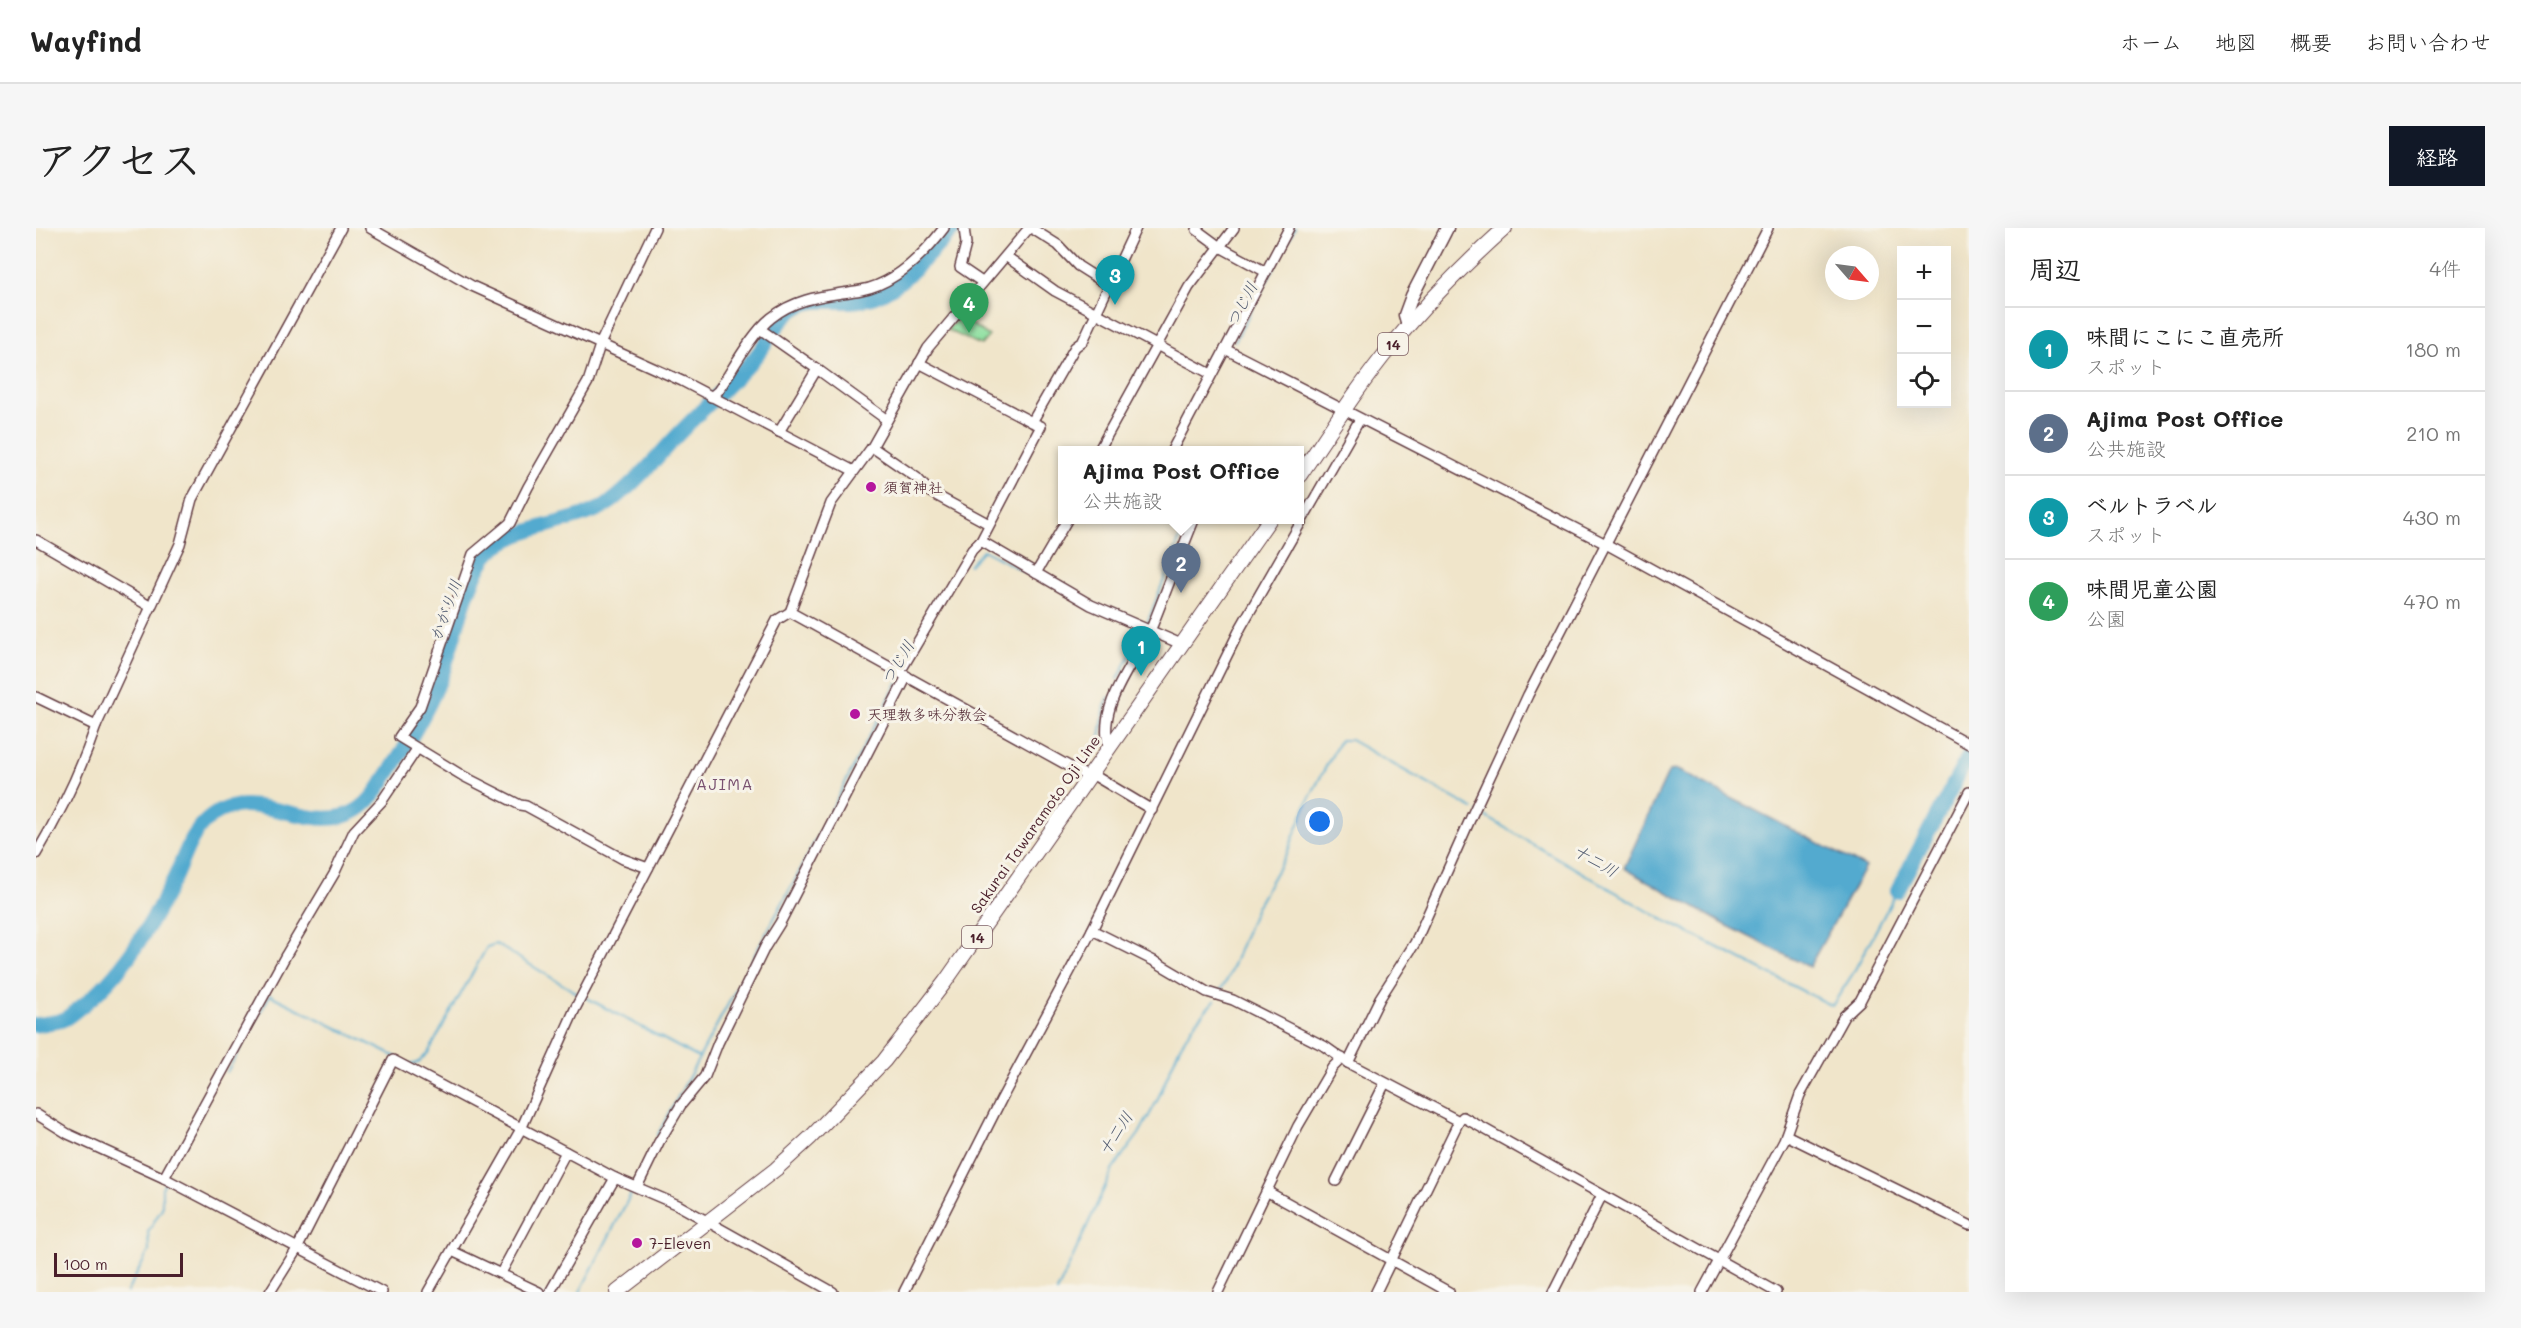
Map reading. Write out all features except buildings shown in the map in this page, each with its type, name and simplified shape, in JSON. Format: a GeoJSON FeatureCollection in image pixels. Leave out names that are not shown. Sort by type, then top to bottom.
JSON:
{"type":"FeatureCollection","features":[{"type":"Feature","properties":{"kind":"main road","name":"14"},"geometry":{"type":"LineString","coordinates":[[1304,468],[1367,378],[1408,325],[1475,254],[1505,228]]}},
{"type":"Feature","properties":{"kind":"main road","name":"Sakurai Tawaramoto Oji Line"},"geometry":{"type":"LineString","coordinates":[[617,1292],[776,1169],[811,1137],[884,1061],[945,982],[1265,524]]}},
{"type":"Feature","properties":{"kind":"street"},"geometry":{"type":"LineString","coordinates":[[36,854],[49,833],[82,764],[96,726],[180,543],[192,499],[341,228]]}},
{"type":"Feature","properties":{"kind":"street"},"geometry":{"type":"LineString","coordinates":[[370,228],[472,286],[601,342],[682,381],[854,471]]}},
{"type":"Feature","properties":{"kind":"street"},"geometry":{"type":"LineString","coordinates":[[648,868],[623,859],[526,806],[463,776],[399,737],[420,706],[473,554],[510,523],[588,382],[601,342],[655,228]]}},
{"type":"Feature","properties":{"kind":"street"},"geometry":{"type":"LineString","coordinates":[[711,397],[718,392],[760,329],[771,318],[801,300],[825,294],[864,290],[894,276],[928,248],[944,228]]}},
{"type":"Feature","properties":{"kind":"street"},"geometry":{"type":"LineString","coordinates":[[964,228],[966,244],[960,267],[982,282]]}},
{"type":"Feature","properties":{"kind":"street"},"geometry":{"type":"LineString","coordinates":[[428,1292],[521,1129],[575,1009],[777,620],[790,612],[831,503],[872,447],[928,348],[1030,228],[1058,245],[1078,266],[1108,285]]}},
{"type":"Feature","properties":{"kind":"street"},"geometry":{"type":"LineString","coordinates":[[1032,422],[1074,346],[1083,341],[1136,228]]}},
{"type":"Feature","properties":{"kind":"street"},"geometry":{"type":"LineString","coordinates":[[1198,228],[1220,246],[1266,272]]}},
{"type":"Feature","properties":{"kind":"street"},"geometry":{"type":"LineString","coordinates":[[1101,446],[1189,287],[1234,228]]}},
{"type":"Feature","properties":{"kind":"street"},"geometry":{"type":"LineString","coordinates":[[1408,325],[1405,315],[1412,296],[1447,228]]}},
{"type":"Feature","properties":{"kind":"street"},"geometry":{"type":"LineString","coordinates":[[1218,1292],[1298,1126],[1332,1068],[1345,1060],[1380,998],[1415,944],[1528,695],[1768,228]]}},
{"type":"Feature","properties":{"kind":"street"},"geometry":{"type":"LineString","coordinates":[[1174,446],[1287,229]]}},
{"type":"Feature","properties":{"kind":"street"},"geometry":{"type":"LineString","coordinates":[[1007,257],[1055,291],[1211,374]]}},
{"type":"Feature","properties":{"kind":"street"},"geometry":{"type":"LineString","coordinates":[[760,329],[886,420]]}},
{"type":"Feature","properties":{"kind":"street"},"geometry":{"type":"LineString","coordinates":[[1225,349],[1606,544],[1969,744]]}},
{"type":"Feature","properties":{"kind":"street"},"geometry":{"type":"LineString","coordinates":[[637,1187],[659,1142],[681,1105],[705,1076],[718,1043],[765,946],[780,923],[904,674],[972,550],[981,542],[1041,426],[919,363]]}},
{"type":"Feature","properties":{"kind":"street"},"geometry":{"type":"LineString","coordinates":[[779,432],[817,369]]}},
{"type":"Feature","properties":{"kind":"street"},"geometry":{"type":"LineString","coordinates":[[1304,518],[1360,419]]}},
{"type":"Feature","properties":{"kind":"street"},"geometry":{"type":"LineString","coordinates":[[872,447],[917,478],[930,492],[989,524]]}},
{"type":"Feature","properties":{"kind":"street"},"geometry":{"type":"LineString","coordinates":[[1036,573],[1064,524]]}},
{"type":"Feature","properties":{"kind":"street"},"geometry":{"type":"LineString","coordinates":[[1109,748],[1108,713],[1128,668],[1150,630],[1192,524]]}},
{"type":"Feature","properties":{"kind":"street"},"geometry":{"type":"LineString","coordinates":[[904,1292],[997,1108],[1092,930],[1242,627],[1300,524]]}},
{"type":"Feature","properties":{"kind":"street"},"geometry":{"type":"LineString","coordinates":[[36,540],[151,607]]}},
{"type":"Feature","properties":{"kind":"street"},"geometry":{"type":"LineString","coordinates":[[981,542],[1091,605],[1181,644]]}},
{"type":"Feature","properties":{"kind":"street"},"geometry":{"type":"LineString","coordinates":[[790,612],[1090,776],[1095,776],[1152,810]]}},
{"type":"Feature","properties":{"kind":"street"},"geometry":{"type":"LineString","coordinates":[[36,696],[96,726]]}},
{"type":"Feature","properties":{"kind":"street"},"geometry":{"type":"LineString","coordinates":[[164,1178],[286,955],[334,874],[354,831],[382,801],[417,749]]}},
{"type":"Feature","properties":{"kind":"street"},"geometry":{"type":"LineString","coordinates":[[1702,1292],[1786,1135],[1800,1095],[1844,1016],[1860,1001],[1969,792]]}},
{"type":"Feature","properties":{"kind":"street"},"geometry":{"type":"LineString","coordinates":[[1092,930],[1156,962],[1208,992],[1233,1000],[1459,1121]]}},
{"type":"Feature","properties":{"kind":"street"},"geometry":{"type":"LineString","coordinates":[[270,1292],[297,1249],[393,1060],[615,1178],[678,1205],[833,1292]]}},
{"type":"Feature","properties":{"kind":"street"},"geometry":{"type":"LineString","coordinates":[[1336,1181],[1385,1083]]}},
{"type":"Feature","properties":{"kind":"street"},"geometry":{"type":"LineString","coordinates":[[36,1114],[68,1134],[164,1178],[382,1292]]}},
{"type":"Feature","properties":{"kind":"street"},"geometry":{"type":"LineString","coordinates":[[1376,1292],[1459,1121],[1463,1117],[1776,1292]]}},
{"type":"Feature","properties":{"kind":"street"},"geometry":{"type":"LineString","coordinates":[[1786,1135],[1969,1225]]}},
{"type":"Feature","properties":{"kind":"street"},"geometry":{"type":"LineString","coordinates":[[501,1273],[566,1152]]}},
{"type":"Feature","properties":{"kind":"street"},"geometry":{"type":"LineString","coordinates":[[550,1292],[615,1178]]}},
{"type":"Feature","properties":{"kind":"street"},"geometry":{"type":"LineString","coordinates":[[1268,1192],[1449,1292]]}},
{"type":"Feature","properties":{"kind":"street"},"geometry":{"type":"LineString","coordinates":[[1553,1292],[1602,1195]]}},
{"type":"Feature","properties":{"kind":"street"},"geometry":{"type":"LineString","coordinates":[[452,1251],[539,1292]]}},
{"type":"Feature","properties":{"kind":"green space"},"geometry":{"type":"Polygon","coordinates":[[[960,317],[989,336],[981,345],[947,330],[960,317]]]}},
{"type":"Feature","properties":{"kind":"water"},"geometry":{"type":"Polygon","coordinates":[[[1677,770],[1865,867],[1809,967],[1724,924],[1624,868],[1669,771],[1677,770]]]}},
{"type":"Feature","properties":{"kind":"waterway","name":"かがり川"},"geometry":{"type":"LineString","coordinates":[[36,1025],[68,1017],[94,996],[122,966],[156,914],[194,836],[212,816],[229,808],[248,806],[305,816],[342,817],[359,809],[369,800],[400,756],[427,708],[444,669],[472,583],[485,558],[496,547],[527,532],[581,516],[611,502],[625,491],[744,369],[791,312],[814,302],[855,301],[877,296],[902,280],[955,228]]}},
{"type":"Feature","properties":{"kind":"waterway","name":"つじ川"},"geometry":{"type":"LineString","coordinates":[[1235,341],[1295,228]]}},
{"type":"Feature","properties":{"kind":"waterway","name":"つじ川"},"geometry":{"type":"LineString","coordinates":[[1146,626],[1185,524]]}},
{"type":"Feature","properties":{"kind":"waterway","name":"つじ川"},"geometry":{"type":"LineString","coordinates":[[969,565],[983,550],[1036,578]]}},
{"type":"Feature","properties":{"kind":"waterway"},"geometry":{"type":"LineString","coordinates":[[1118,679],[1143,631]]}},
{"type":"Feature","properties":{"kind":"waterway","name":"つじ川"},"geometry":{"type":"LineString","coordinates":[[657,1136],[796,878],[900,677]]}},
{"type":"Feature","properties":{"kind":"waterway"},"geometry":{"type":"LineString","coordinates":[[1084,768],[1100,737],[1105,706],[1109,697]]}},
{"type":"Feature","properties":{"kind":"waterway","name":"十二川"},"geometry":{"type":"LineString","coordinates":[[1219,993],[1228,978],[1256,907],[1287,853],[1309,799],[1340,740],[1350,740],[1473,809]]}},
{"type":"Feature","properties":{"kind":"waterway","name":"十二川"},"geometry":{"type":"LineString","coordinates":[[1897,891],[1969,755]]}},
{"type":"Feature","properties":{"kind":"waterway","name":"十二川"},"geometry":{"type":"LineString","coordinates":[[1478,812],[1660,918],[1832,1006],[1852,975],[1897,891]]}},
{"type":"Feature","properties":{"kind":"waterway"},"geometry":{"type":"LineString","coordinates":[[409,1064],[418,1063],[428,1053],[487,947],[496,944],[580,995]]}},
{"type":"Feature","properties":{"kind":"waterway"},"geometry":{"type":"LineString","coordinates":[[227,1072],[270,995],[396,1057]]}},
{"type":"Feature","properties":{"kind":"waterway"},"geometry":{"type":"LineString","coordinates":[[585,997],[699,1058]]}},
{"type":"Feature","properties":{"kind":"waterway","name":"十二川"},"geometry":{"type":"LineString","coordinates":[[1057,1292],[1113,1169],[1139,1134],[1157,1101],[1180,1046],[1197,1020],[1215,1000]]}},
{"type":"Feature","properties":{"kind":"waterway"},"geometry":{"type":"LineString","coordinates":[[127,1292],[149,1251],[148,1232],[162,1208],[162,1188],[165,1182]]}},
{"type":"Feature","properties":{"kind":"waterway"},"geometry":{"type":"LineString","coordinates":[[580,1292],[634,1188]]}},
{"type":"Feature","properties":{"kind":"place","name":"ベルトラベル"},"geometry":{"type":"Point","coordinates":[1115,305]}},
{"type":"Feature","properties":{"kind":"place","name":"味間児童公園"},"geometry":{"type":"Point","coordinates":[969,333]}},
{"type":"Feature","properties":{"kind":"place","name":"須賀神社"},"geometry":{"type":"Point","coordinates":[871,487]}},
{"type":"Feature","properties":{"kind":"place","name":"Ajima Post Office"},"geometry":{"type":"Point","coordinates":[1181,593]}},
{"type":"Feature","properties":{"kind":"place","name":"味間にこにこ直売所"},"geometry":{"type":"Point","coordinates":[1141,676]}},
{"type":"Feature","properties":{"kind":"place","name":"天理教多味分教会"},"geometry":{"type":"Point","coordinates":[855,714]}},
{"type":"Feature","properties":{"kind":"place","name":"7-Eleven"},"geometry":{"type":"Point","coordinates":[637,1243]}},
{"type":"Feature","properties":{"kind":"district","name":"AJIMA"},"geometry":{"type":"Point","coordinates":[725,783]}}]}
